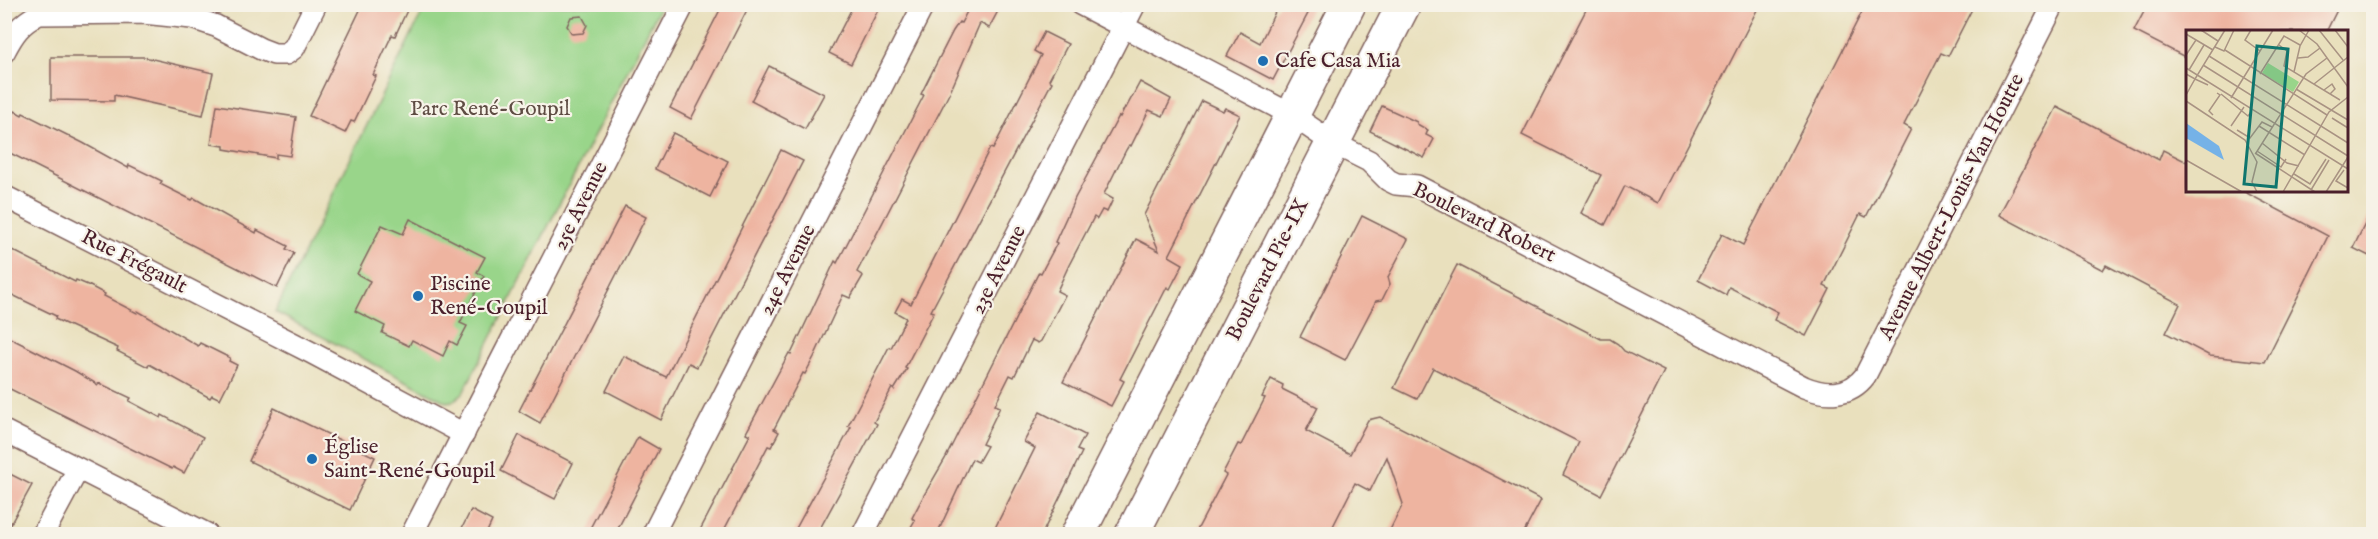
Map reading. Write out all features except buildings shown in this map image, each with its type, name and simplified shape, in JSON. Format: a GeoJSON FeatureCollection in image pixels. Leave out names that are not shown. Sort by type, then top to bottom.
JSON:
{"type":"FeatureCollection","features":[{"type":"Feature","properties":{"kind":"main road"},"geometry":{"type":"LineString","coordinates":[[1077,534],[1349,4]]}},
{"type":"Feature","properties":{"kind":"main road","name":"Boulevard Pie-IX"},"geometry":{"type":"LineString","coordinates":[[1132,534],[1404,4]]}},
{"type":"Feature","properties":{"kind":"street"},"geometry":{"type":"LineString","coordinates":[[4,52],[16,31],[25,21],[39,14],[143,13],[192,18],[216,26],[274,54],[286,54],[294,48],[315,4]]}},
{"type":"Feature","properties":{"kind":"street","name":"25e Avenue"},"geometry":{"type":"LineString","coordinates":[[412,534],[684,4]]}},
{"type":"Feature","properties":{"kind":"street","name":"24e Avenue"},"geometry":{"type":"LineString","coordinates":[[653,534],[924,4]]}},
{"type":"Feature","properties":{"kind":"street","name":"Boulevard Robert"},"geometry":{"type":"LineString","coordinates":[[1080,4],[1292,115],[1333,143],[1368,161],[1388,180],[1396,184],[1417,186],[1804,387],[1834,393]]}},
{"type":"Feature","properties":{"kind":"street","name":"23e Avenue"},"geometry":{"type":"LineString","coordinates":[[862,534],[1135,4]]}},
{"type":"Feature","properties":{"kind":"street","name":"Avenue Albert-Louis-Van Houtte"},"geometry":{"type":"LineString","coordinates":[[1834,393],[1849,390],[1865,376],[2054,4]]}},
{"type":"Feature","properties":{"kind":"street","name":"Rue Frégault"},"geometry":{"type":"LineString","coordinates":[[4,196],[464,434]]}},
{"type":"Feature","properties":{"kind":"street"},"geometry":{"type":"LineString","coordinates":[[4,431],[207,534]]}},
{"type":"Feature","properties":{"kind":"street"},"geometry":{"type":"LineString","coordinates":[[42,534],[78,469]]}},
{"type":"Feature","properties":{"kind":"green space","name":"Parc René-Goupil"},"geometry":{"type":"Polygon","coordinates":[[[426,5],[661,5],[463,393],[453,401],[446,402],[275,312],[426,5]]]}},
{"type":"Feature","properties":{"kind":"place","name":"Cafe Casa Mia"},"geometry":{"type":"Point","coordinates":[1263,61]}},
{"type":"Feature","properties":{"kind":"place","name":"Piscine René-Goupil"},"geometry":{"type":"Point","coordinates":[418,296]}},
{"type":"Feature","properties":{"kind":"place","name":"Église Saint-René-Goupil"},"geometry":{"type":"Point","coordinates":[312,459]}}]}
